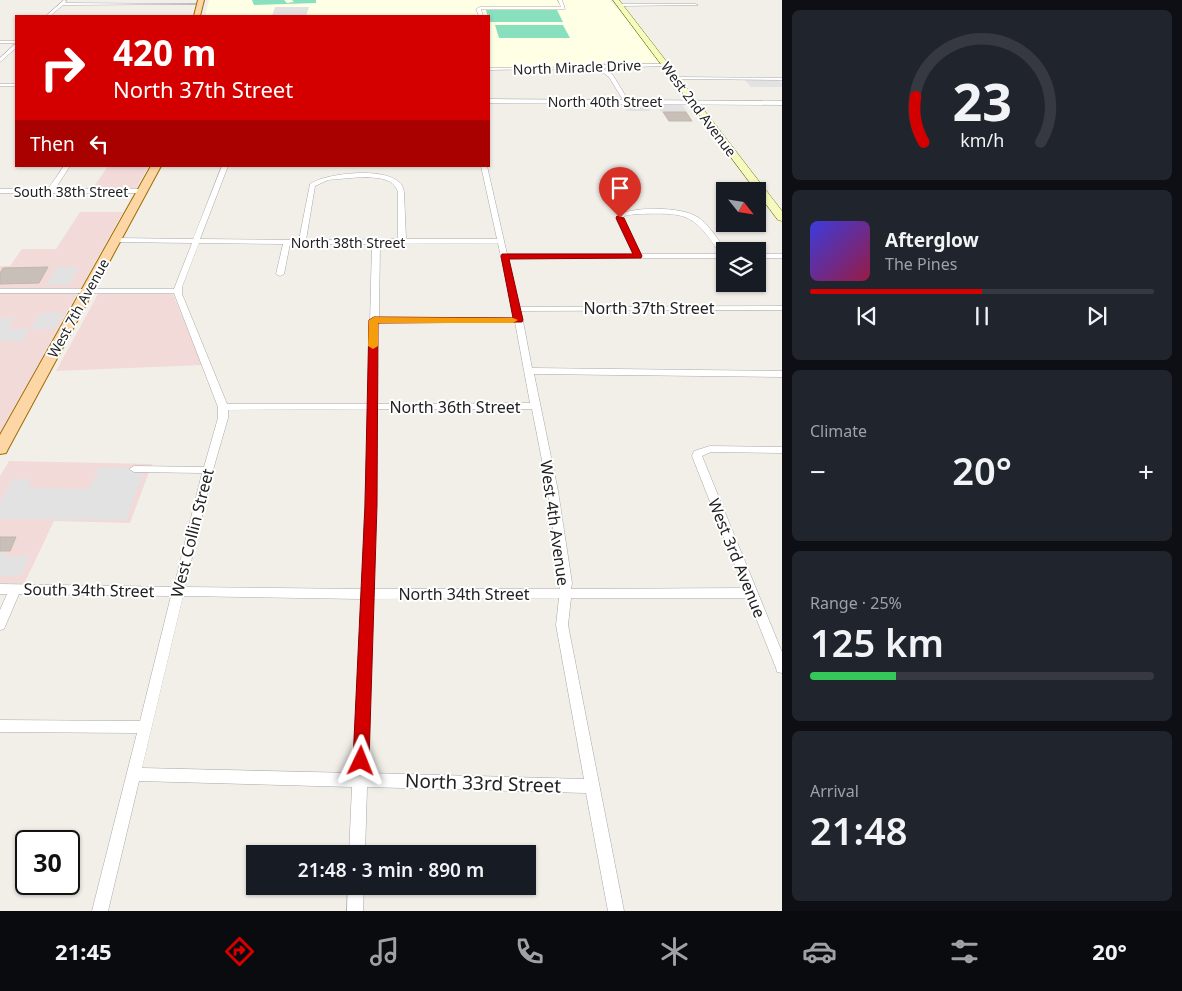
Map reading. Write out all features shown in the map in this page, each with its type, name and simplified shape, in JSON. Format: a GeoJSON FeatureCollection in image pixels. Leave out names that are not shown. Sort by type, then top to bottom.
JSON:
{"type":"FeatureCollection","features":[{"type":"Feature","properties":{"kind":"main road"},"geometry":{"type":"LineString","coordinates":[[197,15],[200,2]]}},
{"type":"Feature","properties":{"kind":"main road","name":"West 7th Avenue"},"geometry":{"type":"LineString","coordinates":[[0,448],[155,167]]}},
{"type":"Feature","properties":{"kind":"street"},"geometry":{"type":"LineString","coordinates":[[49,15],[66,0]]}},
{"type":"Feature","properties":{"kind":"street"},"geometry":{"type":"LineString","coordinates":[[481,15],[478,9],[480,8],[564,8],[560,0]]}},
{"type":"Feature","properties":{"kind":"street"},"geometry":{"type":"LineString","coordinates":[[660,0],[663,5]]}},
{"type":"Feature","properties":{"kind":"street"},"geometry":{"type":"LineString","coordinates":[[61,4],[200,2]]}},
{"type":"Feature","properties":{"kind":"street"},"geometry":{"type":"LineString","coordinates":[[618,2],[696,5]]}},
{"type":"Feature","properties":{"kind":"street","name":"West 2nd Avenue"},"geometry":{"type":"LineString","coordinates":[[618,2],[782,218]]}},
{"type":"Feature","properties":{"kind":"street"},"geometry":{"type":"LineString","coordinates":[[0,42],[15,42]]}},
{"type":"Feature","properties":{"kind":"street"},"geometry":{"type":"LineString","coordinates":[[0,61],[15,47]]}},
{"type":"Feature","properties":{"kind":"street","name":"North Miracle Drive"},"geometry":{"type":"LineString","coordinates":[[490,69],[665,64]]}},
{"type":"Feature","properties":{"kind":"street"},"geometry":{"type":"LineString","coordinates":[[598,67],[611,76],[626,101]]}},
{"type":"Feature","properties":{"kind":"street"},"geometry":{"type":"LineString","coordinates":[[676,78],[782,79]]}},
{"type":"Feature","properties":{"kind":"street"},"geometry":{"type":"LineString","coordinates":[[0,85],[15,85]]}},
{"type":"Feature","properties":{"kind":"street","name":"North 40th Street"},"geometry":{"type":"LineString","coordinates":[[490,101],[782,103]]}},
{"type":"Feature","properties":{"kind":"street"},"geometry":{"type":"LineString","coordinates":[[50,191],[66,167]]}},
{"type":"Feature","properties":{"kind":"street"},"geometry":{"type":"LineString","coordinates":[[0,291],[178,291],[225,167]]}},
{"type":"Feature","properties":{"kind":"street","name":"West 4th Avenue"},"geometry":{"type":"LineString","coordinates":[[484,167],[505,256],[553,491],[566,583],[562,624],[616,911]]}},
{"type":"Feature","properties":{"kind":"street"},"geometry":{"type":"LineString","coordinates":[[302,241],[312,185],[327,177],[340,176],[382,178],[392,180],[399,185],[401,192],[402,241]]}},
{"type":"Feature","properties":{"kind":"street","name":"South 38th Street"},"geometry":{"type":"LineString","coordinates":[[0,191],[142,191]]}},
{"type":"Feature","properties":{"kind":"street"},"geometry":{"type":"LineString","coordinates":[[638,256],[620,221],[621,216],[630,213],[668,211],[684,213],[700,220],[716,243]]}},
{"type":"Feature","properties":{"kind":"street"},"geometry":{"type":"LineString","coordinates":[[116,240],[196,241]]}},
{"type":"Feature","properties":{"kind":"street","name":"North 38th Street"},"geometry":{"type":"LineString","coordinates":[[196,241],[501,241]]}},
{"type":"Feature","properties":{"kind":"street"},"geometry":{"type":"LineString","coordinates":[[358,845],[368,594],[376,241]]}},
{"type":"Feature","properties":{"kind":"street"},"geometry":{"type":"LineString","coordinates":[[280,274],[287,242]]}},
{"type":"Feature","properties":{"kind":"street"},"geometry":{"type":"LineString","coordinates":[[505,256],[716,256]]}},
{"type":"Feature","properties":{"kind":"street"},"geometry":{"type":"LineString","coordinates":[[766,256],[782,256]]}},
{"type":"Feature","properties":{"kind":"street","name":"West Collin Street"},"geometry":{"type":"LineString","coordinates":[[100,911],[208,470],[224,418],[223,407],[178,291]]}},
{"type":"Feature","properties":{"kind":"street","name":"North 37th Street"},"geometry":{"type":"LineString","coordinates":[[374,320],[782,308]]}},
{"type":"Feature","properties":{"kind":"street"},"geometry":{"type":"LineString","coordinates":[[529,371],[782,374]]}},
{"type":"Feature","properties":{"kind":"street","name":"North 36th Street"},"geometry":{"type":"LineString","coordinates":[[223,407],[536,406]]}},
{"type":"Feature","properties":{"kind":"street","name":"West 3rd Avenue"},"geometry":{"type":"LineString","coordinates":[[782,450],[704,450],[697,456],[782,668]]}},
{"type":"Feature","properties":{"kind":"street"},"geometry":{"type":"LineString","coordinates":[[134,469],[208,470]]}},
{"type":"Feature","properties":{"kind":"street","name":"South 34th Street"},"geometry":{"type":"LineString","coordinates":[[0,589],[178,592]]}},
{"type":"Feature","properties":{"kind":"street"},"geometry":{"type":"LineString","coordinates":[[0,625],[15,589]]}},
{"type":"Feature","properties":{"kind":"street","name":"North 34th Street"},"geometry":{"type":"LineString","coordinates":[[178,592],[368,594],[751,593]]}},
{"type":"Feature","properties":{"kind":"street"},"geometry":{"type":"LineString","coordinates":[[0,726],[144,727]]}},
{"type":"Feature","properties":{"kind":"street","name":"North 33rd Street"},"geometry":{"type":"LineString","coordinates":[[133,774],[592,786]]}},
{"type":"Feature","properties":{"kind":"street"},"geometry":{"type":"LineString","coordinates":[[355,911],[356,895]]}},
{"type":"Feature","properties":{"kind":"shaded area"},"geometry":{"type":"Polygon","coordinates":[[[209,0],[610,0],[664,63],[605,62],[598,67],[490,68],[490,15],[205,15],[209,0]]]}},
{"type":"Feature","properties":{"kind":"shaded area"},"geometry":{"type":"Polygon","coordinates":[[[275,7],[309,7],[306,15],[272,15],[275,7]]]}},
{"type":"Feature","properties":{"kind":"shaded area"},"geometry":{"type":"Polygon","coordinates":[[[744,79],[778,80],[782,83],[782,87],[751,87],[744,79]]]}},
{"type":"Feature","properties":{"kind":"shaded area"},"geometry":{"type":"Polygon","coordinates":[[[623,103],[681,103],[687,112],[661,112],[659,108],[649,108],[650,111],[627,111],[623,103]]]}},
{"type":"Feature","properties":{"kind":"shaded area"},"geometry":{"type":"Polygon","coordinates":[[[107,167],[148,167],[136,188],[93,188],[107,167]]]}},
{"type":"Feature","properties":{"kind":"shaded area"},"geometry":{"type":"Polygon","coordinates":[[[80,212],[123,212],[81,288],[0,288],[0,266],[10,266],[22,249],[56,249],[80,212]]]}},
{"type":"Feature","properties":{"kind":"shaded area"},"geometry":{"type":"Polygon","coordinates":[[[57,267],[79,267],[69,285],[46,285],[57,267]]]}},
{"type":"Feature","properties":{"kind":"shaded area"},"geometry":{"type":"Polygon","coordinates":[[[0,292],[78,292],[0,433],[0,292]]]}},
{"type":"Feature","properties":{"kind":"shaded area"},"geometry":{"type":"Polygon","coordinates":[[[98,294],[173,294],[202,365],[56,371],[98,294]]]}},
{"type":"Feature","properties":{"kind":"shaded area"},"geometry":{"type":"Polygon","coordinates":[[[41,313],[64,313],[54,329],[30,329],[41,313]]]}},
{"type":"Feature","properties":{"kind":"shaded area"},"geometry":{"type":"Polygon","coordinates":[[[0,318],[14,318],[7,329],[30,329],[22,342],[0,340],[0,318]]]}},
{"type":"Feature","properties":{"kind":"shaded area"},"geometry":{"type":"Polygon","coordinates":[[[9,461],[152,464],[130,523],[54,521],[24,584],[0,583],[0,476],[9,461]]]}},
{"type":"Feature","properties":{"kind":"shaded area"},"geometry":{"type":"Polygon","coordinates":[[[99,467],[145,468],[126,520],[0,519],[0,503],[12,479],[32,479],[28,488],[85,489],[91,486],[99,467]]]}},
{"type":"Feature","properties":{"kind":"shaded area"},"geometry":{"type":"Polygon","coordinates":[[[0,551],[7,551],[6,557],[29,556],[22,575],[0,576],[0,551]]]}},
{"type":"Feature","properties":{"kind":"green space"},"geometry":{"type":"Polygon","coordinates":[[[252,0],[284,0],[287,3],[294,2],[292,0],[316,0],[316,3],[254,5],[252,0]]]}},
{"type":"Feature","properties":{"kind":"green space"},"geometry":{"type":"Polygon","coordinates":[[[486,10],[557,10],[563,22],[490,22],[490,15],[487,15],[486,10]]]}},
{"type":"Feature","properties":{"kind":"green space"},"geometry":{"type":"Polygon","coordinates":[[[495,25],[563,25],[570,38],[499,38],[495,25]]]}},
{"type":"Feature","properties":{"kind":"building"},"geometry":{"type":"Polygon","coordinates":[[[663,112],[686,112],[692,121],[669,121],[663,112]]]}},
{"type":"Feature","properties":{"kind":"building"},"geometry":{"type":"Polygon","coordinates":[[[48,267],[39,283],[0,284],[0,273],[3,268],[48,267]]]}},
{"type":"Feature","properties":{"kind":"building"},"geometry":{"type":"Polygon","coordinates":[[[0,537],[16,537],[10,551],[0,551],[0,537]]]}},
{"type":"Feature","properties":{"kind":"slow traffic"},"geometry":{"type":"LineString","coordinates":[[373,346],[374,320],[513,320]]}},
{"type":"Feature","properties":{"kind":"route"},"geometry":{"type":"LineString","coordinates":[[361,761],[371,505],[374,320],[518,320],[505,256],[638,256],[620,218]]}}]}
